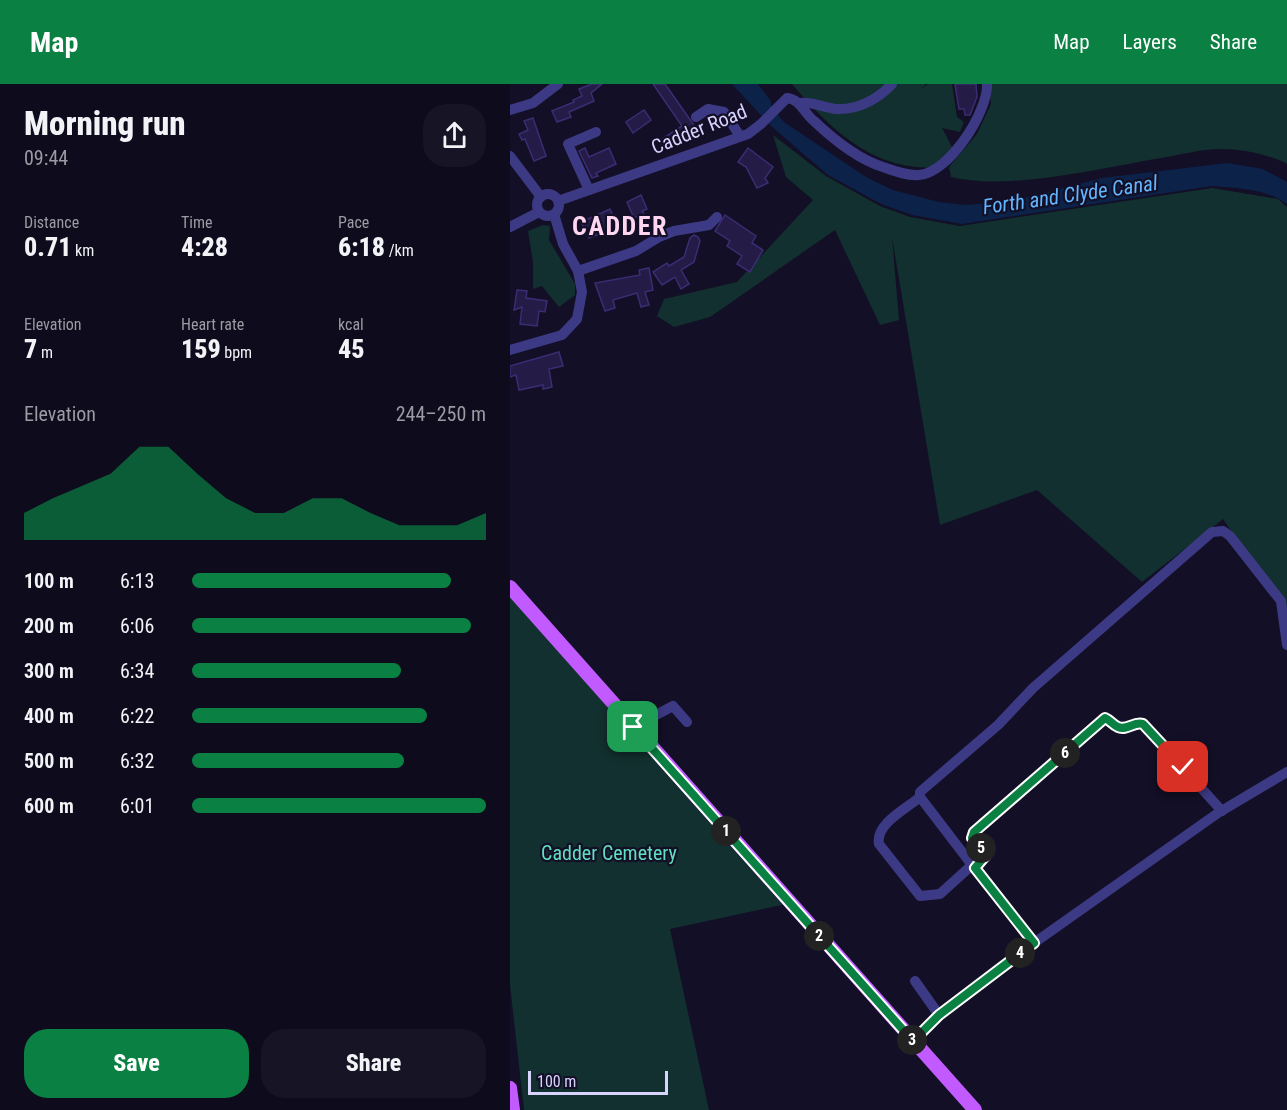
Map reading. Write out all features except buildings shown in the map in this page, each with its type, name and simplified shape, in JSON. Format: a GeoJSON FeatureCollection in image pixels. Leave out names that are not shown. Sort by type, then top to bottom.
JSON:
{"type":"FeatureCollection","features":[{"type":"Feature","properties":{"kind":"main road"},"geometry":{"type":"LineString","coordinates":[[510,587],[975,1110]]}},
{"type":"Feature","properties":{"kind":"street"},"geometry":{"type":"LineString","coordinates":[[510,110],[532,103],[558,84]]}},
{"type":"Feature","properties":{"kind":"street"},"geometry":{"type":"LineString","coordinates":[[892,84],[863,105],[837,109],[806,102],[799,104],[812,120],[848,149],[880,166],[921,176],[948,160],[962,142],[980,114],[987,84]]}},
{"type":"Feature","properties":{"kind":"street","name":"Cadder Road"},"geometry":{"type":"LineString","coordinates":[[558,201],[748,134],[787,98],[799,104]]}},
{"type":"Feature","properties":{"kind":"street"},"geometry":{"type":"LineString","coordinates":[[696,117],[708,109],[724,112],[740,136]]}},
{"type":"Feature","properties":{"kind":"street"},"geometry":{"type":"LineString","coordinates":[[589,190],[568,144],[596,132]]}},
{"type":"Feature","properties":{"kind":"street"},"geometry":{"type":"LineString","coordinates":[[510,156],[541,196]]}},
{"type":"Feature","properties":{"kind":"street"},"geometry":{"type":"LineString","coordinates":[[551,194],[558,201],[558,208],[554,214],[545,215],[539,212],[537,202],[541,196],[551,194]]}},
{"type":"Feature","properties":{"kind":"street"},"geometry":{"type":"LineString","coordinates":[[510,227],[539,212]]}},
{"type":"Feature","properties":{"kind":"street"},"geometry":{"type":"LineString","coordinates":[[510,350],[562,335],[577,319],[582,292],[578,272],[563,244],[554,214]]}},
{"type":"Feature","properties":{"kind":"street"},"geometry":{"type":"LineString","coordinates":[[578,272],[636,251],[674,231],[709,225],[717,217]]}},
{"type":"Feature","properties":{"kind":"street"},"geometry":{"type":"LineString","coordinates":[[1222,811],[1143,724],[1137,722],[1126,728],[1118,727],[1105,718],[974,832],[972,838],[986,855],[940,894],[920,896],[885,853],[878,837],[880,829],[920,797],[920,792],[998,725],[1033,688],[1212,532],[1223,531],[1230,536],[1281,601],[1287,645]]}},
{"type":"Feature","properties":{"kind":"street"},"geometry":{"type":"LineString","coordinates":[[633,727],[673,706],[687,722]]}},
{"type":"Feature","properties":{"kind":"street"},"geometry":{"type":"LineString","coordinates":[[913,1041],[939,1015],[1034,943],[1222,811],[1287,772]]}},
{"type":"Feature","properties":{"kind":"street"},"geometry":{"type":"LineString","coordinates":[[920,797],[1034,943]]}},
{"type":"Feature","properties":{"kind":"street"},"geometry":{"type":"LineString","coordinates":[[915,981],[939,1015]]}},
{"type":"Feature","properties":{"kind":"green space"},"geometry":{"type":"Polygon","coordinates":[[[792,84],[926,84],[921,89],[928,84],[952,84],[957,117],[964,122],[960,132],[942,128],[953,149],[936,167],[914,167],[873,155],[855,144],[821,116],[792,84]]]}},
{"type":"Feature","properties":{"kind":"green space"},"geometry":{"type":"Polygon","coordinates":[[[989,84],[1287,84],[1287,164],[1255,153],[1213,149],[1027,180],[974,181],[951,177],[949,167],[977,134],[991,104],[989,84]]]}},
{"type":"Feature","properties":{"kind":"green space"},"geometry":{"type":"Polygon","coordinates":[[[773,135],[826,176],[880,206],[910,217],[960,226],[1212,188],[1278,199],[1287,207],[1287,614],[1223,519],[1142,582],[1037,490],[940,525],[892,237],[899,320],[880,325],[835,230],[710,317],[674,327],[657,316],[664,299],[737,282],[813,200],[786,177],[773,135]]]}},
{"type":"Feature","properties":{"kind":"green space"},"geometry":{"type":"Polygon","coordinates":[[[543,225],[550,226],[549,240],[575,284],[575,295],[559,307],[542,286],[533,289],[533,262],[528,231],[543,225]]]}},
{"type":"Feature","properties":{"kind":"green space","name":"Cadder Cemetery"},"geometry":{"type":"Polygon","coordinates":[[[510,593],[786,904],[670,929],[709,1110],[524,1110],[510,985],[510,593]]]}},
{"type":"Feature","properties":{"kind":"water","name":"Forth and Clyde Canal"},"geometry":{"type":"Polygon","coordinates":[[[732,84],[758,84],[770,100],[772,108],[784,122],[866,177],[893,190],[939,202],[966,205],[1013,201],[1102,178],[1227,163],[1263,169],[1287,182],[1287,204],[1261,192],[1212,186],[962,224],[912,215],[881,204],[828,175],[772,127],[732,84]]]}},
{"type":"Feature","properties":{"kind":"district","name":"CADDER"},"geometry":{"type":"Point","coordinates":[620,226]}},
{"type":"Feature","properties":{"kind":"route"},"geometry":{"type":"LineString","coordinates":[[633,727],[913,1041],[939,1015],[1034,943],[975,868],[986,857],[986,853],[972,838],[974,832],[1105,718],[1118,727],[1126,728],[1141,722],[1183,767]]}}]}
